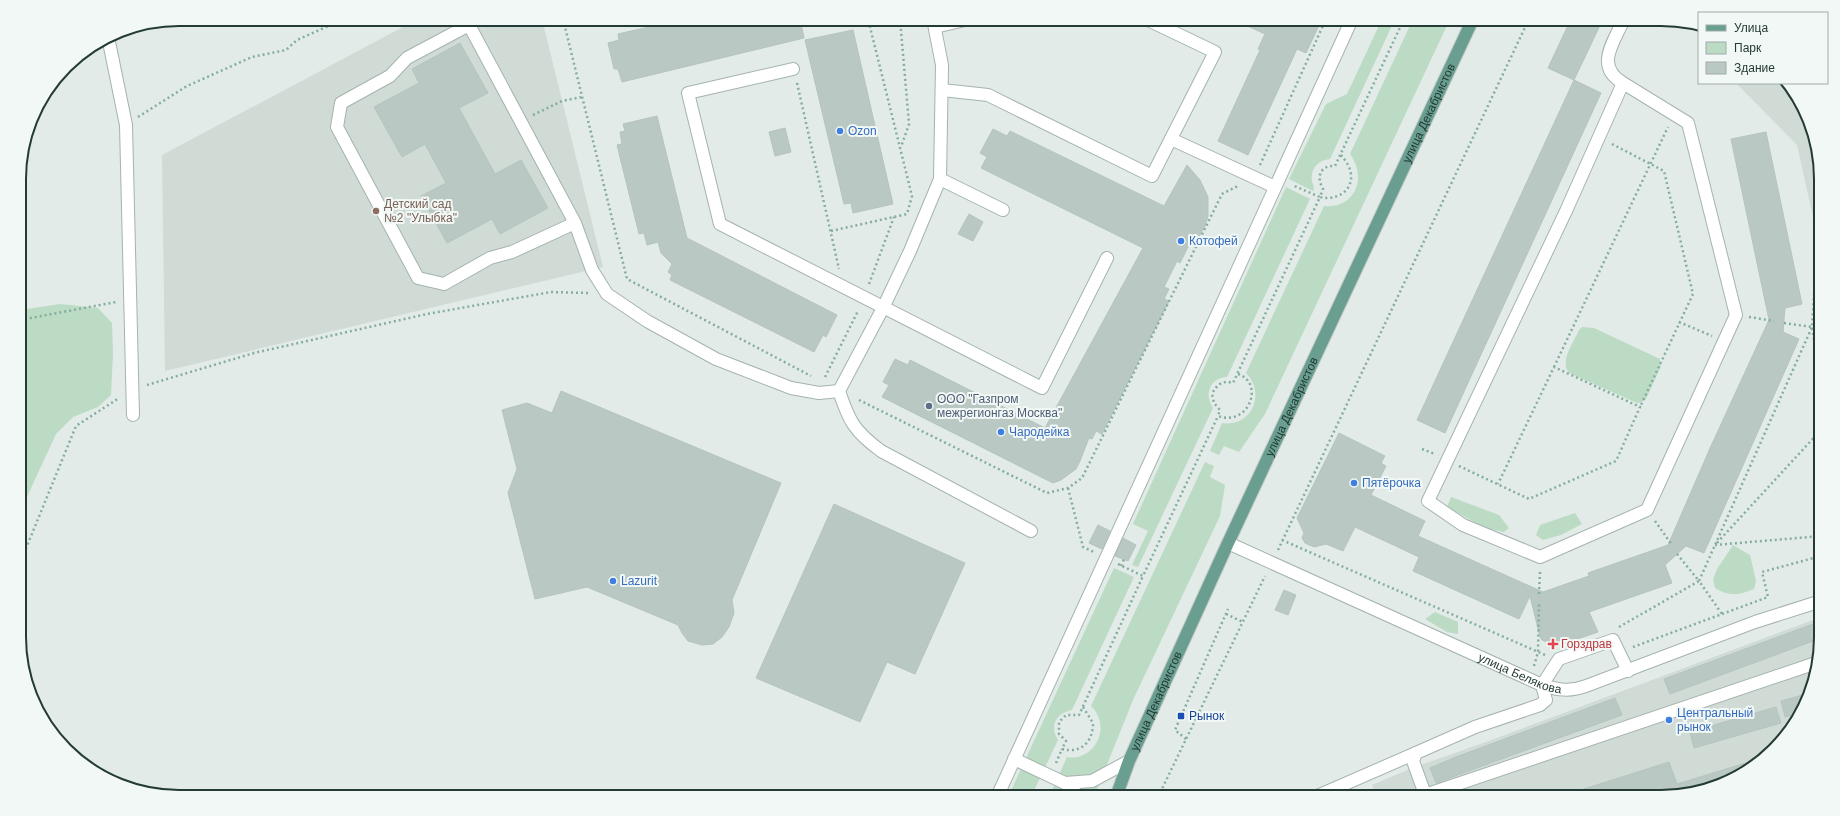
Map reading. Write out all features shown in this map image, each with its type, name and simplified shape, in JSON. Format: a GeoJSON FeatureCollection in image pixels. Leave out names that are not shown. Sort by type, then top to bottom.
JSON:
{"type":"FeatureCollection","features":[{"type":"Feature","properties":{"kind":"main road","name":"улица Декабристов"},"geometry":{"type":"LineString","coordinates":[[1119,790],[1129,761],[1228,543],[1470,26]]}},
{"type":"Feature","properties":{"kind":"street"},"geometry":{"type":"LineString","coordinates":[[467,26],[407,58],[390,76],[341,102],[337,127],[418,278],[444,284],[490,258],[512,252],[575,223]]}},
{"type":"Feature","properties":{"kind":"street"},"geometry":{"type":"LineString","coordinates":[[470,26],[575,223],[592,270],[607,294],[647,322],[716,359],[792,388],[819,393],[839,390]]}},
{"type":"Feature","properties":{"kind":"street"},"geometry":{"type":"LineString","coordinates":[[839,390],[883,308],[910,251],[940,179],[942,66],[935,26]]}},
{"type":"Feature","properties":{"kind":"street"},"geometry":{"type":"LineString","coordinates":[[942,90],[988,94],[1152,176],[1215,52],[1161,26]]}},
{"type":"Feature","properties":{"kind":"street"},"geometry":{"type":"LineString","coordinates":[[1000,790],[1111,561],[1275,187],[1349,26]]}},
{"type":"Feature","properties":{"kind":"street"},"geometry":{"type":"LineString","coordinates":[[1621,26],[1607,62],[1609,71],[1615,78],[1688,123],[1736,315],[1647,510],[1540,557],[1462,525],[1428,501],[1566,211],[1598,136],[1623,83]]}},
{"type":"Feature","properties":{"kind":"street"},"geometry":{"type":"LineString","coordinates":[[109,43],[126,125],[133,415]]}},
{"type":"Feature","properties":{"kind":"street"},"geometry":{"type":"LineString","coordinates":[[793,69],[688,93],[720,224],[1042,388],[1107,258]]}},
{"type":"Feature","properties":{"kind":"street"},"geometry":{"type":"LineString","coordinates":[[1171,139],[1275,187]]}},
{"type":"Feature","properties":{"kind":"street"},"geometry":{"type":"LineString","coordinates":[[940,179],[1003,210]]}},
{"type":"Feature","properties":{"kind":"street"},"geometry":{"type":"LineString","coordinates":[[839,390],[853,424],[863,438],[903,463],[1031,531]]}},
{"type":"Feature","properties":{"kind":"street","name":"улица Белякова"},"geometry":{"type":"LineString","coordinates":[[1228,543],[1542,685],[1559,690],[1574,690],[1628,671],[1755,622],[1814,603]]}},
{"type":"Feature","properties":{"kind":"street"},"geometry":{"type":"LineString","coordinates":[[1331,790],[1475,727],[1540,705],[1546,700],[1542,685],[1559,659],[1613,640],[1628,671]]}},
{"type":"Feature","properties":{"kind":"street"},"geometry":{"type":"LineString","coordinates":[[1443,790],[1812,663]]}},
{"type":"Feature","properties":{"kind":"street"},"geometry":{"type":"LineString","coordinates":[[1416,752],[1413,761],[1423,790]]}},
{"type":"Feature","properties":{"kind":"street"},"geometry":{"type":"LineString","coordinates":[[1014,759],[1065,783],[1072,790]]}},
{"type":"Feature","properties":{"kind":"street"},"geometry":{"type":"LineString","coordinates":[[1065,783],[1092,781],[1129,761]]}},
{"type":"Feature","properties":{"kind":"path"},"geometry":{"type":"LineString","coordinates":[[126,125],[187,86],[252,57],[286,50],[297,40],[328,26]]}},
{"type":"Feature","properties":{"kind":"path"},"geometry":{"type":"LineString","coordinates":[[564,26],[627,279],[816,378]]}},
{"type":"Feature","properties":{"kind":"path"},"geometry":{"type":"LineString","coordinates":[[831,231],[907,214],[912,196],[870,26]]}},
{"type":"Feature","properties":{"kind":"path"},"geometry":{"type":"LineString","coordinates":[[901,26],[909,124],[901,147]]}},
{"type":"Feature","properties":{"kind":"path"},"geometry":{"type":"LineString","coordinates":[[857,400],[1047,493],[1068,488],[1082,478],[1222,194],[1254,178],[1323,26]]}},
{"type":"Feature","properties":{"kind":"path"},"geometry":{"type":"LineString","coordinates":[[1083,707],[1093,723],[1090,738],[1086,745],[1080,749],[1069,751],[1062,749],[1066,741],[1059,734],[1059,722],[1066,715],[1079,715],[1218,416],[1220,410],[1214,403],[1212,394],[1218,384],[1223,382],[1233,383],[1238,374],[1320,197],[1323,189],[1319,176],[1326,166],[1335,166],[1401,26]]}},
{"type":"Feature","properties":{"kind":"path"},"geometry":{"type":"LineString","coordinates":[[1161,790],[1272,563],[1526,26]]}},
{"type":"Feature","properties":{"kind":"path"},"geometry":{"type":"LineString","coordinates":[[793,69],[844,287]]}},
{"type":"Feature","properties":{"kind":"path"},"geometry":{"type":"LineString","coordinates":[[521,121],[562,101],[582,97]]}},
{"type":"Feature","properties":{"kind":"path"},"geometry":{"type":"LineString","coordinates":[[1498,484],[1651,164],[1669,123],[1664,109]]}},
{"type":"Feature","properties":{"kind":"path"},"geometry":{"type":"LineString","coordinates":[[1422,449],[1529,499],[1616,461],[1693,294],[1664,171],[1598,136]]}},
{"type":"Feature","properties":{"kind":"path"},"geometry":{"type":"LineString","coordinates":[[1288,183],[1320,197],[1332,198],[1342,195],[1348,189],[1351,182],[1351,173],[1348,163],[1341,154]]}},
{"type":"Feature","properties":{"kind":"path"},"geometry":{"type":"LineString","coordinates":[[823,381],[864,298],[894,217]]}},
{"type":"Feature","properties":{"kind":"path"},"geometry":{"type":"LineString","coordinates":[[26,548],[76,426],[93,413],[133,389],[254,353],[427,314],[551,292],[607,294]]}},
{"type":"Feature","properties":{"kind":"path"},"geometry":{"type":"LineString","coordinates":[[1814,296],[1812,327],[1814,339]]}},
{"type":"Feature","properties":{"kind":"path"},"geometry":{"type":"LineString","coordinates":[[26,319],[130,299]]}},
{"type":"Feature","properties":{"kind":"path"},"geometry":{"type":"LineString","coordinates":[[1736,315],[1774,321]]}},
{"type":"Feature","properties":{"kind":"path"},"geometry":{"type":"LineString","coordinates":[[1679,322],[1724,341]]}},
{"type":"Feature","properties":{"kind":"path"},"geometry":{"type":"LineString","coordinates":[[1784,323],[1812,327]]}},
{"type":"Feature","properties":{"kind":"path"},"geometry":{"type":"LineString","coordinates":[[1612,631],[1699,581],[1812,327]]}},
{"type":"Feature","properties":{"kind":"path"},"geometry":{"type":"LineString","coordinates":[[1554,367],[1640,407]]}},
{"type":"Feature","properties":{"kind":"path"},"geometry":{"type":"LineString","coordinates":[[1218,416],[1225,419],[1233,418],[1242,414],[1248,407],[1251,400],[1251,391],[1247,380],[1238,374]]}},
{"type":"Feature","properties":{"kind":"path"},"geometry":{"type":"LineString","coordinates":[[1715,545],[1814,438]]}},
{"type":"Feature","properties":{"kind":"path"},"geometry":{"type":"LineString","coordinates":[[1068,488],[1083,547],[1143,576]]}},
{"type":"Feature","properties":{"kind":"path"},"geometry":{"type":"LineString","coordinates":[[1647,510],[1672,545]]}},
{"type":"Feature","properties":{"kind":"path"},"geometry":{"type":"LineString","coordinates":[[1715,545],[1814,537]]}},
{"type":"Feature","properties":{"kind":"path"},"geometry":{"type":"LineString","coordinates":[[1282,540],[1546,656]]}},
{"type":"Feature","properties":{"kind":"path"},"geometry":{"type":"LineString","coordinates":[[1091,551],[1093,547]]}},
{"type":"Feature","properties":{"kind":"path"},"geometry":{"type":"LineString","coordinates":[[1677,554],[1699,581],[1722,614]]}},
{"type":"Feature","properties":{"kind":"path"},"geometry":{"type":"LineString","coordinates":[[1539,594],[1540,557]]}},
{"type":"Feature","properties":{"kind":"path"},"geometry":{"type":"LineString","coordinates":[[1629,648],[1768,597],[1762,572],[1814,558]]}},
{"type":"Feature","properties":{"kind":"path"},"geometry":{"type":"LineString","coordinates":[[1121,566],[1124,559]]}},
{"type":"Feature","properties":{"kind":"path"},"geometry":{"type":"LineString","coordinates":[[1538,652],[1539,603]]}},
{"type":"Feature","properties":{"kind":"path"},"geometry":{"type":"LineString","coordinates":[[1186,739],[1176,730],[1228,609]]}},
{"type":"Feature","properties":{"kind":"path"},"geometry":{"type":"LineString","coordinates":[[1226,614],[1242,622]]}},
{"type":"Feature","properties":{"kind":"shaded area","name":"Детский сад №2 \"Улыбка\""},"geometry":{"type":"Polygon","coordinates":[[[405,26],[544,26],[603,267],[165,371],[162,155],[405,26]]]}},
{"type":"Feature","properties":{"kind":"shaded area"},"geometry":{"type":"Polygon","coordinates":[[[1737,84],[1780,84],[1794,102],[1809,139],[1813,159],[1814,222],[1797,145],[1737,84]]]}},
{"type":"Feature","properties":{"kind":"shaded area","name":"Центральный рынок"},"geometry":{"type":"Polygon","coordinates":[[[1814,620],[1814,647],[1809,677],[1794,714],[1776,738],[1762,752],[1738,770],[1710,782],[1671,790],[1374,790],[1372,785],[1412,768],[1486,742],[1814,620]]]}},
{"type":"Feature","properties":{"kind":"green space"},"geometry":{"type":"Polygon","coordinates":[[[1379,26],[1392,26],[1330,159],[1319,163],[1312,173],[1314,187],[1313,191],[1289,179],[1326,104],[1347,94],[1379,26]]]}},
{"type":"Feature","properties":{"kind":"green space"},"geometry":{"type":"Polygon","coordinates":[[[1410,26],[1447,26],[1265,414],[1239,452],[1224,446],[1219,455],[1210,451],[1222,423],[1232,423],[1241,420],[1248,415],[1253,407],[1255,390],[1252,381],[1246,373],[1324,206],[1335,206],[1344,202],[1351,197],[1355,190],[1358,181],[1358,172],[1350,154],[1410,26]]]}},
{"type":"Feature","properties":{"kind":"green space"},"geometry":{"type":"Polygon","coordinates":[[[1286,187],[1310,199],[1227,377],[1216,380],[1210,388],[1209,398],[1213,408],[1138,567],[1132,565],[1148,531],[1133,524],[1286,187]]]}},
{"type":"Feature","properties":{"kind":"green space"},"geometry":{"type":"Polygon","coordinates":[[[60,304],[98,308],[112,323],[113,354],[111,395],[98,407],[73,417],[56,434],[26,499],[26,309],[60,304]]]}},
{"type":"Feature","properties":{"kind":"green space"},"geometry":{"type":"Polygon","coordinates":[[[1582,327],[1594,328],[1660,359],[1661,366],[1646,399],[1637,403],[1569,373],[1566,368],[1566,357],[1579,330],[1582,327]]]}},
{"type":"Feature","properties":{"kind":"green space"},"geometry":{"type":"Polygon","coordinates":[[[1205,462],[1214,466],[1210,477],[1225,485],[1220,516],[1133,700],[1097,790],[1052,790],[1067,757],[1081,756],[1087,753],[1097,742],[1101,729],[1100,722],[1097,713],[1091,706],[1205,462]]]}},
{"type":"Feature","properties":{"kind":"green space"},"geometry":{"type":"Polygon","coordinates":[[[1451,497],[1499,515],[1509,528],[1504,532],[1485,528],[1447,507],[1451,497]]]}},
{"type":"Feature","properties":{"kind":"green space"},"geometry":{"type":"Polygon","coordinates":[[[1575,513],[1582,524],[1561,535],[1543,540],[1536,535],[1540,525],[1575,513]]]}},
{"type":"Feature","properties":{"kind":"green space"},"geometry":{"type":"Polygon","coordinates":[[[1733,545],[1750,555],[1756,581],[1754,589],[1739,594],[1730,594],[1720,591],[1715,588],[1713,579],[1717,569],[1733,545]]]}},
{"type":"Feature","properties":{"kind":"green space"},"geometry":{"type":"Polygon","coordinates":[[[1114,568],[1134,577],[1072,710],[1058,717],[1054,725],[1055,735],[1058,740],[1034,790],[1011,790],[1114,568]]]}},
{"type":"Feature","properties":{"kind":"green space"},"geometry":{"type":"Polygon","coordinates":[[[1435,612],[1458,622],[1458,634],[1447,632],[1425,619],[1435,612]]]}},
{"type":"Feature","properties":{"kind":"building"},"geometry":{"type":"Polygon","coordinates":[[[653,26],[801,26],[804,38],[622,82],[618,69],[614,69],[608,43],[619,40],[618,34],[653,26]]]}},
{"type":"Feature","properties":{"kind":"building"},"geometry":{"type":"Polygon","coordinates":[[[1247,26],[1319,26],[1306,53],[1297,49],[1248,155],[1218,141],[1260,50],[1258,49],[1265,34],[1247,26]]]}},
{"type":"Feature","properties":{"kind":"building"},"geometry":{"type":"Polygon","coordinates":[[[1568,26],[1600,26],[1574,80],[1548,68],[1568,26]]]}},
{"type":"Feature","properties":{"kind":"building"},"geometry":{"type":"Polygon","coordinates":[[[853,30],[893,204],[853,213],[851,203],[844,204],[805,40],[853,30]]]}},
{"type":"Feature","properties":{"kind":"building"},"geometry":{"type":"Polygon","coordinates":[[[460,43],[488,93],[459,108],[495,174],[521,160],[548,208],[500,234],[492,219],[447,243],[421,196],[446,183],[425,144],[402,157],[374,107],[419,83],[412,69],[460,43]]]}},
{"type":"Feature","properties":{"kind":"building"},"geometry":{"type":"Polygon","coordinates":[[[1574,80],[1601,93],[1445,433],[1417,420],[1574,80]]]}},
{"type":"Feature","properties":{"kind":"building"},"geometry":{"type":"Polygon","coordinates":[[[657,116],[687,238],[837,315],[826,337],[823,335],[814,352],[670,280],[672,275],[668,272],[672,264],[661,253],[658,242],[647,245],[644,233],[639,234],[617,145],[622,144],[620,132],[625,131],[623,124],[657,116]]]}},
{"type":"Feature","properties":{"kind":"building"},"geometry":{"type":"Polygon","coordinates":[[[785,128],[791,152],[775,156],[769,132],[785,128]]]}},
{"type":"Feature","properties":{"kind":"building"},"geometry":{"type":"Polygon","coordinates":[[[993,129],[1007,136],[1010,131],[1164,206],[1187,165],[1200,180],[1208,197],[1208,216],[1205,226],[1197,240],[1188,247],[1180,263],[1177,261],[1164,287],[1169,289],[1164,299],[1169,301],[1102,434],[1096,431],[1092,439],[1089,438],[1076,469],[1061,480],[1053,483],[882,397],[889,385],[883,382],[895,359],[908,365],[910,360],[1045,428],[1143,248],[981,168],[987,157],[980,153],[993,129]]]}},
{"type":"Feature","properties":{"kind":"building"},"geometry":{"type":"Polygon","coordinates":[[[1766,132],[1802,304],[1785,308],[1783,332],[1799,339],[1704,553],[1686,546],[1665,565],[1672,583],[1589,612],[1598,632],[1557,646],[1542,640],[1540,637],[1530,596],[1519,619],[1413,571],[1419,557],[1355,527],[1343,551],[1326,544],[1314,547],[1305,543],[1302,538],[1304,533],[1297,518],[1339,433],[1385,456],[1381,463],[1386,466],[1371,495],[1425,521],[1418,536],[1543,592],[1589,576],[1588,573],[1668,545],[1711,446],[1769,320],[1731,139],[1766,132]]]}},
{"type":"Feature","properties":{"kind":"building"},"geometry":{"type":"Polygon","coordinates":[[[969,214],[983,222],[973,241],[958,234],[969,214]]]}},
{"type":"Feature","properties":{"kind":"building"},"geometry":{"type":"Polygon","coordinates":[[[561,391],[781,483],[732,600],[734,613],[729,627],[722,637],[713,644],[702,645],[688,641],[678,625],[587,587],[535,599],[508,493],[517,469],[502,410],[527,403],[552,413],[561,391]]]}},
{"type":"Feature","properties":{"kind":"building"},"geometry":{"type":"Polygon","coordinates":[[[834,504],[965,563],[915,674],[887,662],[860,722],[756,678],[834,504]]]}},
{"type":"Feature","properties":{"kind":"building"},"geometry":{"type":"Polygon","coordinates":[[[1098,525],[1110,531],[1102,549],[1089,543],[1098,525]]]}},
{"type":"Feature","properties":{"kind":"building"},"geometry":{"type":"Polygon","coordinates":[[[1123,538],[1136,545],[1128,561],[1115,556],[1123,538]]]}},
{"type":"Feature","properties":{"kind":"building"},"geometry":{"type":"Polygon","coordinates":[[[1284,590],[1296,595],[1288,615],[1275,610],[1284,590]]]}},
{"type":"Feature","properties":{"kind":"building"},"geometry":{"type":"Polygon","coordinates":[[[1814,624],[1814,641],[1670,694],[1664,679],[1814,624]]]}},
{"type":"Feature","properties":{"kind":"building"},"geometry":{"type":"Polygon","coordinates":[[[1802,695],[1793,715],[1785,717],[1781,701],[1802,695]]]}},
{"type":"Feature","properties":{"kind":"building"},"geometry":{"type":"Polygon","coordinates":[[[1615,698],[1622,715],[1436,783],[1430,768],[1615,698]]]}},
{"type":"Feature","properties":{"kind":"building"},"geometry":{"type":"Polygon","coordinates":[[[1776,707],[1781,723],[1694,748],[1690,732],[1776,707]]]}},
{"type":"Feature","properties":{"kind":"building"},"geometry":{"type":"Polygon","coordinates":[[[1669,762],[1677,784],[1748,762],[1738,770],[1710,782],[1681,789],[1581,790],[1669,762]]]}},
{"type":"Feature","properties":{"kind":"place","name":"Ozon"},"geometry":{"type":"Point","coordinates":[840,131]}},
{"type":"Feature","properties":{"kind":"place","name":"Детский сад №2 \"Улыбка\""},"geometry":{"type":"Point","coordinates":[376,211]}},
{"type":"Feature","properties":{"kind":"place","name":"Котофей"},"geometry":{"type":"Point","coordinates":[1181,241]}},
{"type":"Feature","properties":{"kind":"place","name":"ООО \"Газпром межрегионгаз Москва\""},"geometry":{"type":"Point","coordinates":[929,406]}},
{"type":"Feature","properties":{"kind":"place","name":"Чародейка"},"geometry":{"type":"Point","coordinates":[1001,432]}},
{"type":"Feature","properties":{"kind":"place","name":"Пятёрочка"},"geometry":{"type":"Point","coordinates":[1354,483]}},
{"type":"Feature","properties":{"kind":"place","name":"Lazurit"},"geometry":{"type":"Point","coordinates":[613,581]}},
{"type":"Feature","properties":{"kind":"place","name":"Горздрав"},"geometry":{"type":"Point","coordinates":[1553,644]}},
{"type":"Feature","properties":{"kind":"place","name":"Рынок"},"geometry":{"type":"Point","coordinates":[1181,716]}},
{"type":"Feature","properties":{"kind":"place","name":"Центральный рынок"},"geometry":{"type":"Point","coordinates":[1669,720]}}]}
